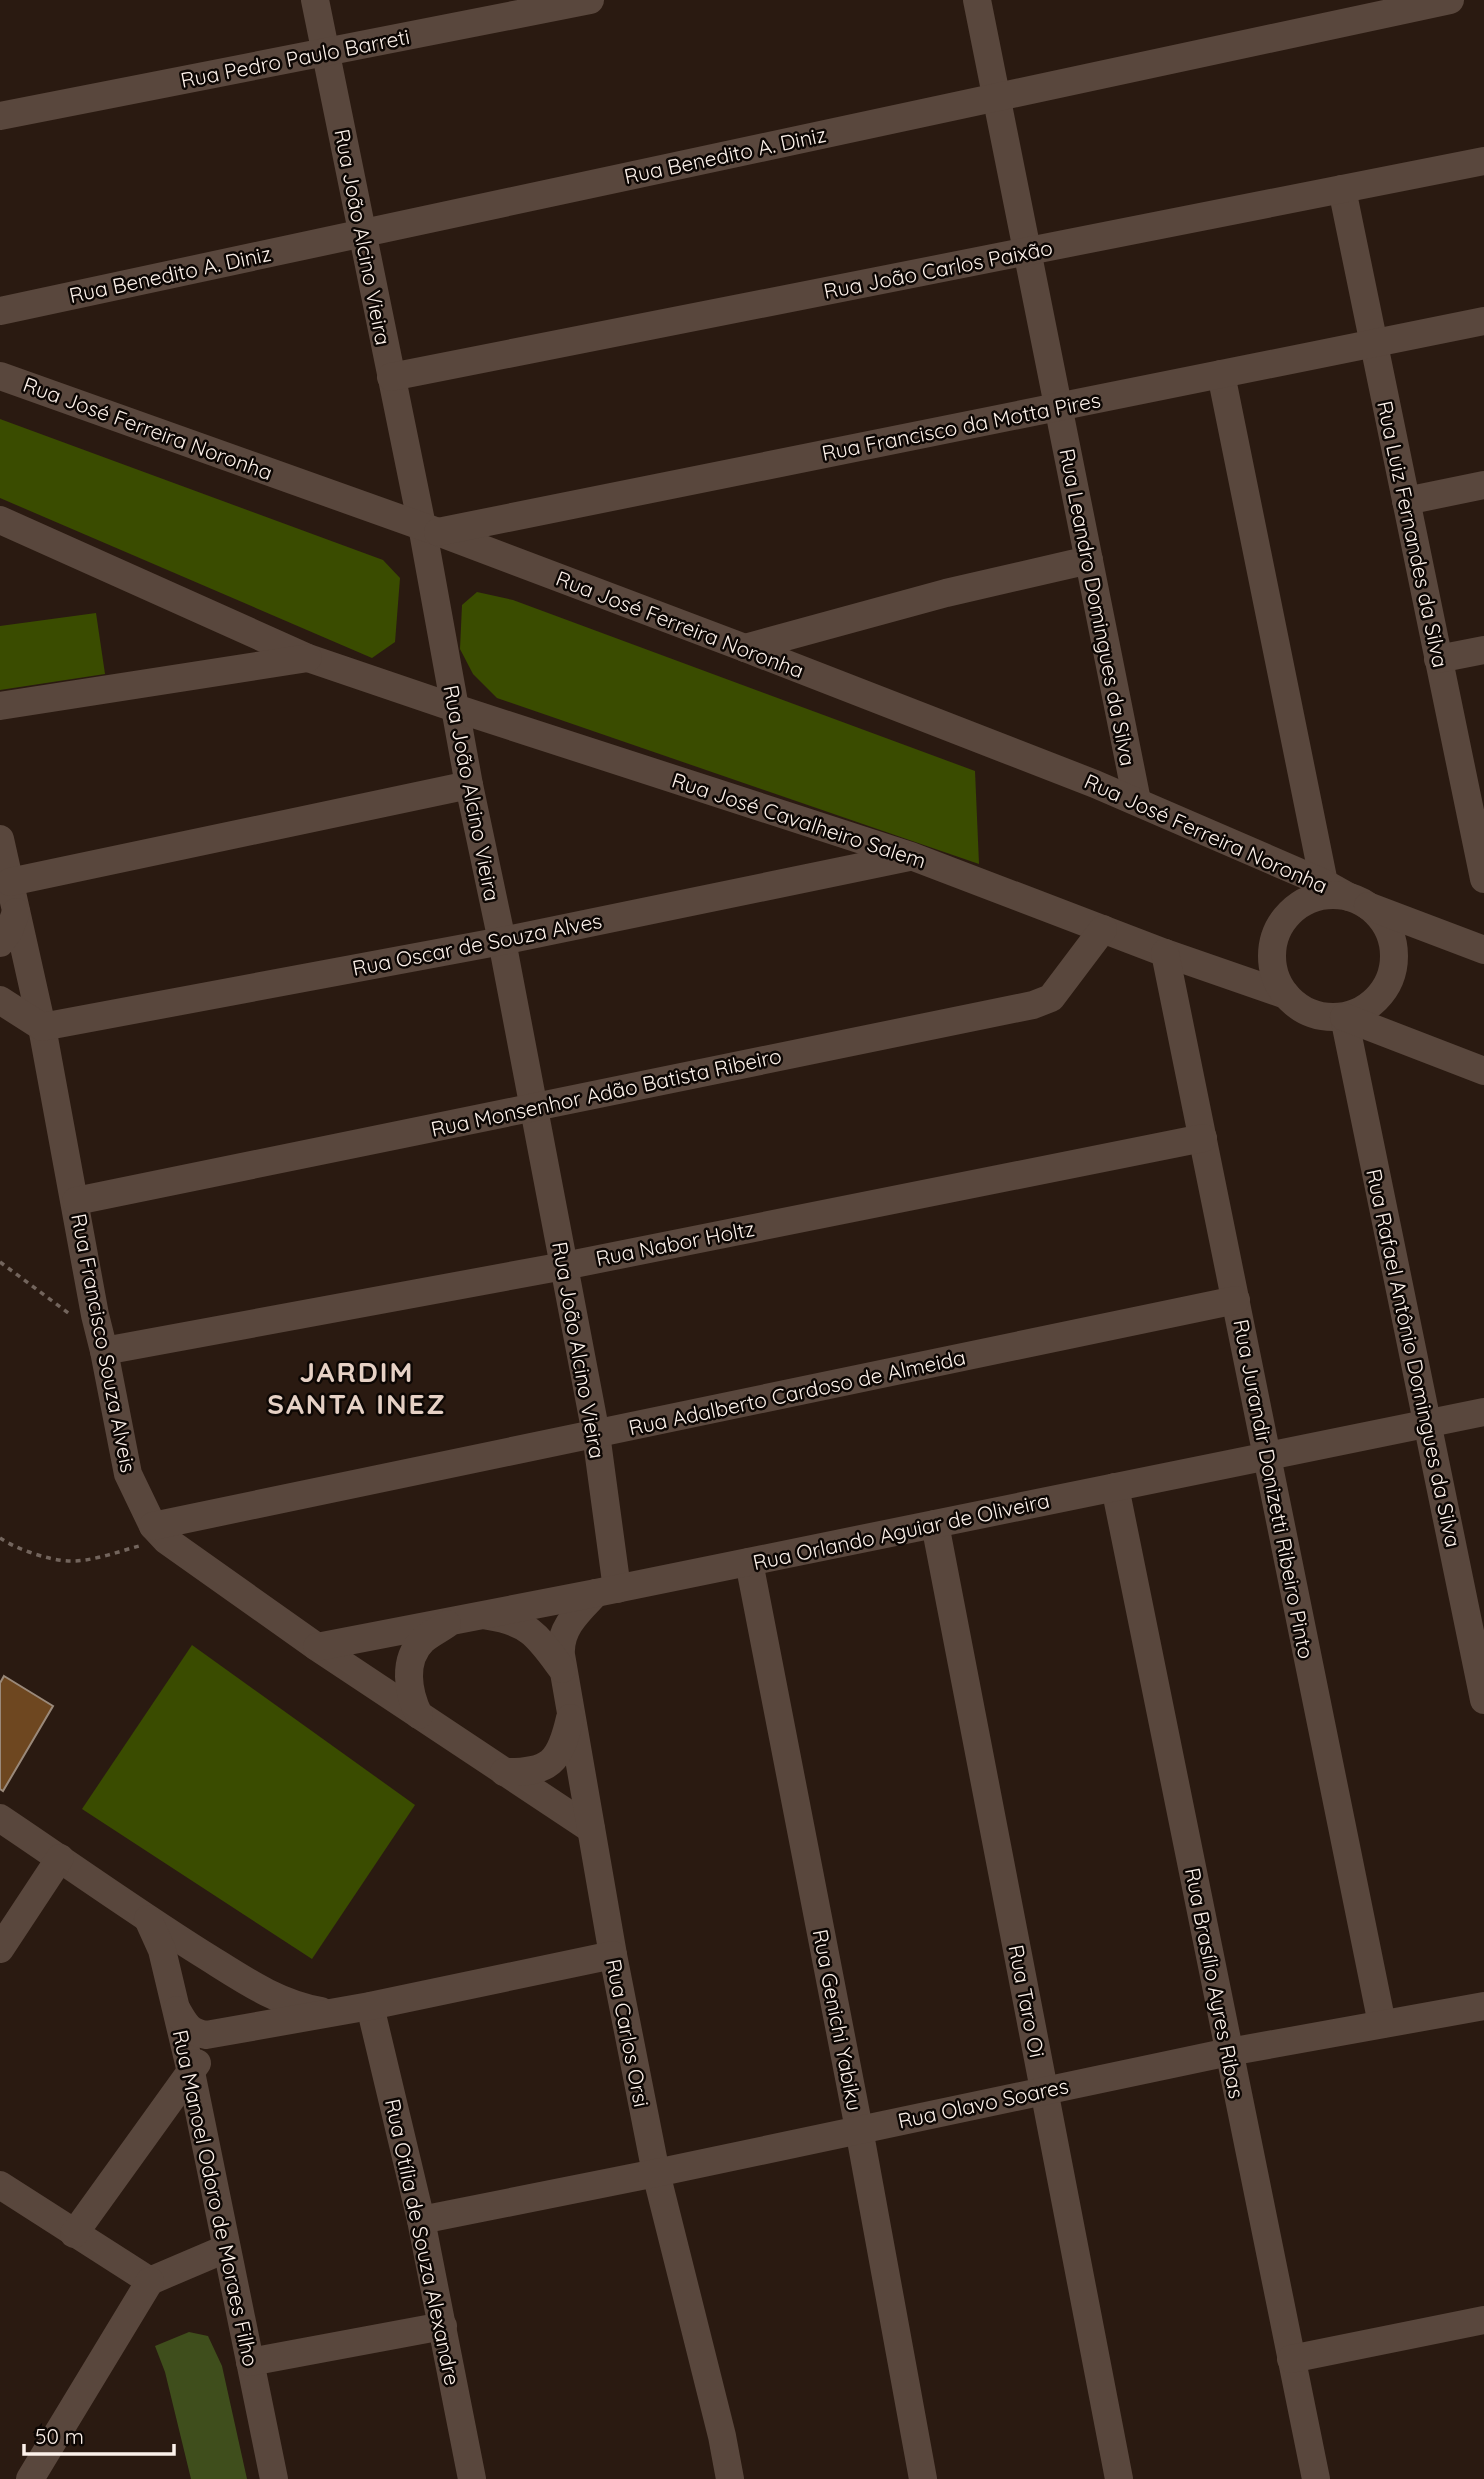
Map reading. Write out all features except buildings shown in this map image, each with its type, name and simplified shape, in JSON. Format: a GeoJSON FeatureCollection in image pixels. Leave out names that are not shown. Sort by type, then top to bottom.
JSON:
{"type":"FeatureCollection","features":[{"type":"Feature","properties":{"kind":"street","name":"Rua João Alcino Vieira"},"geometry":{"type":"LineString","coordinates":[[315,0],[391,377],[430,529],[455,708],[469,785],[502,941],[596,1434],[606,1591]]}},
{"type":"Feature","properties":{"kind":"street","name":"Rua Pedro Paulo Barreti"},"geometry":{"type":"LineString","coordinates":[[0,116],[590,0]]}},
{"type":"Feature","properties":{"kind":"street","name":"Rua Leandro Domingues da Silva"},"geometry":{"type":"LineString","coordinates":[[977,0],[1137,801]]}},
{"type":"Feature","properties":{"kind":"street","name":"Rua Benedito A. Diniz"},"geometry":{"type":"LineString","coordinates":[[0,311],[1450,0]]}},
{"type":"Feature","properties":{"kind":"street","name":"Rua João Carlos Paixão"},"geometry":{"type":"LineString","coordinates":[[391,377],[1484,161]]}},
{"type":"Feature","properties":{"kind":"street","name":"Rua Luiz Fernandes da Silva"},"geometry":{"type":"LineString","coordinates":[[1342,189],[1438,659],[1478,816],[1484,879]]}},
{"type":"Feature","properties":{"kind":"street","name":"Rua Francisco da Motta Pires"},"geometry":{"type":"LineString","coordinates":[[430,529],[1484,321]]}},
{"type":"Feature","properties":{"kind":"street"},"geometry":{"type":"LineString","coordinates":[[1221,374],[1324,883]]}},
{"type":"Feature","properties":{"kind":"street","name":"Rua José Ferreira Noronha"},"geometry":{"type":"LineString","coordinates":[[0,376],[430,529],[984,740],[1137,801],[1324,883],[1357,901],[1484,950]]}},
{"type":"Feature","properties":{"kind":"street"},"geometry":{"type":"LineString","coordinates":[[1406,501],[1484,485]]}},
{"type":"Feature","properties":{"kind":"street","name":"Rua José Cavalheiro Salem"},"geometry":{"type":"LineString","coordinates":[[0,520],[308,658],[911,856],[1165,953],[1286,995]]}},
{"type":"Feature","properties":{"kind":"street"},"geometry":{"type":"LineString","coordinates":[[745,648],[946,593],[1089,560]]}},
{"type":"Feature","properties":{"kind":"street"},"geometry":{"type":"LineString","coordinates":[[1438,659],[1484,650]]}},
{"type":"Feature","properties":{"kind":"street","name":"Rua José Cavalheiro Salem"},"geometry":{"type":"LineString","coordinates":[[0,706],[308,658]]}},
{"type":"Feature","properties":{"kind":"street"},"geometry":{"type":"LineString","coordinates":[[10,882],[469,785]]}},
{"type":"Feature","properties":{"kind":"street","name":"Rua Francisco Souza Alveis"},"geometry":{"type":"LineString","coordinates":[[0,839],[42,1027],[128,1474],[159,1533],[317,1647],[591,1829]]}},
{"type":"Feature","properties":{"kind":"street","name":"Rua Oscar de Souza Alves"},"geometry":{"type":"LineString","coordinates":[[42,1027],[502,941],[911,856]]}},
{"type":"Feature","properties":{"kind":"street"},"geometry":{"type":"LineString","coordinates":[[1344,1017],[1364,1010],[1382,993],[1392,971],[1393,948],[1391,936],[1379,916],[1357,901],[1326,895],[1303,902],[1279,928],[1272,950],[1272,962],[1274,974],[1286,995],[1305,1011],[1317,1015],[1344,1017],[1484,1071]]}},
{"type":"Feature","properties":{"kind":"street"},"geometry":{"type":"LineString","coordinates":[[0,943],[9,931],[16,912]]}},
{"type":"Feature","properties":{"kind":"street","name":"Rua Monsenhor Adão Batista Ribeiro"},"geometry":{"type":"LineString","coordinates":[[76,1201],[1033,1005],[1051,998],[1103,929]]}},
{"type":"Feature","properties":{"kind":"street","name":"Rua Jurandir Donizetti Ribeiro Pinto"},"geometry":{"type":"LineString","coordinates":[[1165,953],[1382,2025]]}},
{"type":"Feature","properties":{"kind":"street"},"geometry":{"type":"LineString","coordinates":[[0,1000],[42,1027]]}},
{"type":"Feature","properties":{"kind":"street","name":"Rua Rafael Antônio Domingues da Silva"},"geometry":{"type":"LineString","coordinates":[[1344,1017],[1484,1700]]}},
{"type":"Feature","properties":{"kind":"street","name":"Rua Nabor Holtz"},"geometry":{"type":"LineString","coordinates":[[102,1341],[564,1266],[1203,1138]]}},
{"type":"Feature","properties":{"kind":"street","name":"Rua Adalberto Cardoso de Almeida"},"geometry":{"type":"LineString","coordinates":[[159,1533],[596,1434],[1236,1300]]}},
{"type":"Feature","properties":{"kind":"street","name":"Rua Orlando Aguiar de Oliveira"},"geometry":{"type":"LineString","coordinates":[[317,1647],[606,1591],[1484,1412]]}},
{"type":"Feature","properties":{"kind":"street","name":"Rua Brasílio Ayres Ribas"},"geometry":{"type":"LineString","coordinates":[[1115,1487],[1316,2479]]}},
{"type":"Feature","properties":{"kind":"street","name":"Rua Taro Oi"},"geometry":{"type":"LineString","coordinates":[[935,1524],[1119,2479]]}},
{"type":"Feature","properties":{"kind":"street","name":"Rua Genichi Yabiku"},"geometry":{"type":"LineString","coordinates":[[749,1562],[859,2129],[923,2479]]}},
{"type":"Feature","properties":{"kind":"street","name":"Rua Carlos Orsi"},"geometry":{"type":"LineString","coordinates":[[606,1591],[563,1632],[560,1643],[564,1672],[613,1955],[656,2173],[722,2436],[730,2479]]}},
{"type":"Feature","properties":{"kind":"street"},"geometry":{"type":"LineString","coordinates":[[484,1615],[505,1618],[538,1636],[564,1672]]}},
{"type":"Feature","properties":{"kind":"street"},"geometry":{"type":"LineString","coordinates":[[419,1715],[410,1696],[409,1671],[415,1652],[423,1640],[453,1621]]}},
{"type":"Feature","properties":{"kind":"street"},"geometry":{"type":"LineString","coordinates":[[504,1772],[538,1770],[550,1764],[559,1752],[571,1713]]}},
{"type":"Feature","properties":{"kind":"street"},"geometry":{"type":"LineString","coordinates":[[0,1818],[60,1858],[165,1938],[273,1997],[327,2013]]}},
{"type":"Feature","properties":{"kind":"street"},"geometry":{"type":"LineString","coordinates":[[0,1949],[60,1858]]}},
{"type":"Feature","properties":{"kind":"street","name":"Rua Manoel Odoro de Moraes Filho"},"geometry":{"type":"LineString","coordinates":[[165,1938],[225,2249],[274,2479]]}},
{"type":"Feature","properties":{"kind":"street"},"geometry":{"type":"LineString","coordinates":[[177,2010],[186,2026],[195,2033],[205,2035],[369,2006],[613,1955]]}},
{"type":"Feature","properties":{"kind":"street"},"geometry":{"type":"LineString","coordinates":[[238,1976],[251,2004],[251,2021],[247,2028]]}},
{"type":"Feature","properties":{"kind":"street","name":"Rua Otília de Souza Alexandre"},"geometry":{"type":"LineString","coordinates":[[369,2006],[421,2220],[472,2479]]}},
{"type":"Feature","properties":{"kind":"street","name":"Rua Olavo Soares"},"geometry":{"type":"LineString","coordinates":[[421,2220],[1229,2052],[1484,2006]]}},
{"type":"Feature","properties":{"kind":"street"},"geometry":{"type":"LineString","coordinates":[[74,2234],[218,2033]]}},
{"type":"Feature","properties":{"kind":"street"},"geometry":{"type":"LineString","coordinates":[[0,2185],[149,2281]]}},
{"type":"Feature","properties":{"kind":"street"},"geometry":{"type":"LineString","coordinates":[[30,2479],[149,2281],[225,2249]]}},
{"type":"Feature","properties":{"kind":"street"},"geometry":{"type":"LineString","coordinates":[[1291,2359],[1484,2320]]}},
{"type":"Feature","properties":{"kind":"street"},"geometry":{"type":"LineString","coordinates":[[250,2362],[443,2326]]}},
{"type":"Feature","properties":{"kind":"path"},"geometry":{"type":"LineString","coordinates":[[0,1262],[102,1341]]}},
{"type":"Feature","properties":{"kind":"path"},"geometry":{"type":"LineString","coordinates":[[0,1538],[12,1546],[68,1561],[101,1556],[159,1533]]}},
{"type":"Feature","properties":{"kind":"green space"},"geometry":{"type":"Polygon","coordinates":[[[0,419],[383,560],[400,578],[395,642],[372,658],[0,498],[0,419]]]}},
{"type":"Feature","properties":{"kind":"green space"},"geometry":{"type":"Polygon","coordinates":[[[477,592],[513,600],[975,771],[979,864],[497,698],[473,674],[460,649],[462,605],[477,592]]]}},
{"type":"Feature","properties":{"kind":"green space"},"geometry":{"type":"Polygon","coordinates":[[[96,613],[105,674],[0,690],[0,626],[96,613]]]}},
{"type":"Feature","properties":{"kind":"green space"},"geometry":{"type":"Polygon","coordinates":[[[192,1645],[415,1805],[312,1959],[82,1809],[192,1645]]]}},
{"type":"Feature","properties":{"kind":"green space"},"geometry":{"type":"Polygon","coordinates":[[[189,2332],[208,2336],[222,2366],[247,2479],[191,2479],[165,2372],[155,2346],[189,2332]]]}},
{"type":"Feature","properties":{"kind":"district","name":"JARDIM SANTA INEZ"},"geometry":{"type":"Point","coordinates":[357,1387]}}]}
